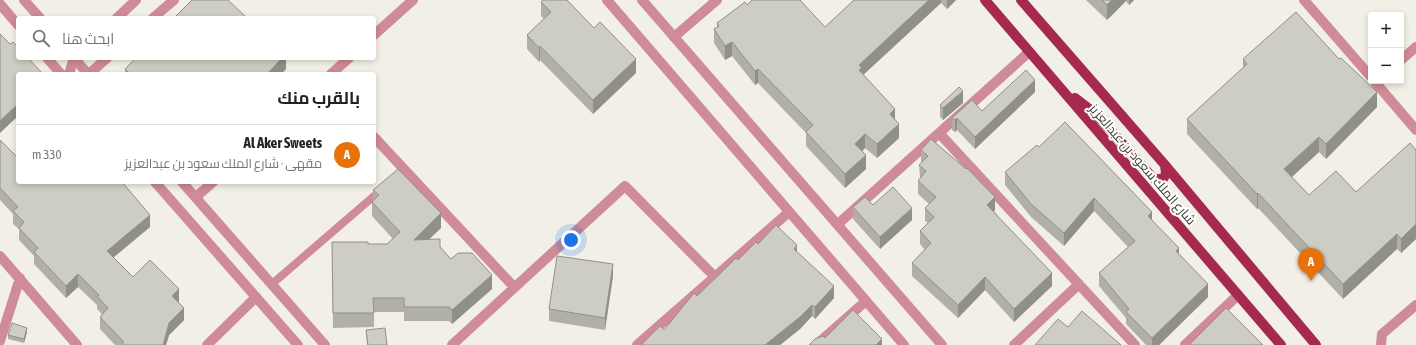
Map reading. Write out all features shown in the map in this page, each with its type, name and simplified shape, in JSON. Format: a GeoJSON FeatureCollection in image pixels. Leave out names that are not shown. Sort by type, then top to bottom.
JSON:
{"type":"FeatureCollection","features":[{"type":"Feature","properties":{"kind":"main road","name":"شارع الملك سعود بن عبدالعزيز"},"geometry":{"type":"LineString","coordinates":[[985,0],[1281,345]]}},
{"type":"Feature","properties":{"kind":"main road","name":"شارع الملك سعود بن عبدالعزيز"},"geometry":{"type":"LineString","coordinates":[[1021,0],[1165,165],[1316,345]]}},
{"type":"Feature","properties":{"kind":"main road"},"geometry":{"type":"LineString","coordinates":[[1058,84],[1098,115],[1152,177],[1155,179],[1163,179],[1166,174],[1165,165]]}},
{"type":"Feature","properties":{"kind":"street"},"geometry":{"type":"LineString","coordinates":[[24,0],[38,16]]}},
{"type":"Feature","properties":{"kind":"street"},"geometry":{"type":"LineString","coordinates":[[119,16],[136,0]]}},
{"type":"Feature","properties":{"kind":"street"},"geometry":{"type":"LineString","coordinates":[[155,16],[174,0]]}},
{"type":"Feature","properties":{"kind":"street"},"geometry":{"type":"LineString","coordinates":[[376,33],[413,0]]}},
{"type":"Feature","properties":{"kind":"street"},"geometry":{"type":"LineString","coordinates":[[606,0],[904,345]]}},
{"type":"Feature","properties":{"kind":"street"},"geometry":{"type":"LineString","coordinates":[[642,0],[942,345]]}},
{"type":"Feature","properties":{"kind":"street"},"geometry":{"type":"LineString","coordinates":[[674,37],[717,0]]}},
{"type":"Feature","properties":{"kind":"street"},"geometry":{"type":"LineString","coordinates":[[1304,0],[1368,73]]}},
{"type":"Feature","properties":{"kind":"street"},"geometry":{"type":"LineString","coordinates":[[0,4],[16,23]]}},
{"type":"Feature","properties":{"kind":"street"},"geometry":{"type":"LineString","coordinates":[[1404,57],[1416,47]]}},
{"type":"Feature","properties":{"kind":"street"},"geometry":{"type":"LineString","coordinates":[[838,224],[1029,52]]}},
{"type":"Feature","properties":{"kind":"street"},"geometry":{"type":"LineString","coordinates":[[49,60],[59,72]]}},
{"type":"Feature","properties":{"kind":"street"},"geometry":{"type":"LineString","coordinates":[[69,72],[73,60]]}},
{"type":"Feature","properties":{"kind":"street"},"geometry":{"type":"LineString","coordinates":[[76,60],[86,72]]}},
{"type":"Feature","properties":{"kind":"street"},"geometry":{"type":"LineString","coordinates":[[90,72],[105,60]]}},
{"type":"Feature","properties":{"kind":"street"},"geometry":{"type":"LineString","coordinates":[[334,72],[347,60]]}},
{"type":"Feature","properties":{"kind":"street"},"geometry":{"type":"LineString","coordinates":[[1377,84],[1416,130]]}},
{"type":"Feature","properties":{"kind":"street"},"geometry":{"type":"LineString","coordinates":[[939,133],[1135,345]]}},
{"type":"Feature","properties":{"kind":"street"},"geometry":{"type":"LineString","coordinates":[[376,140],[401,172],[514,288]]}},
{"type":"Feature","properties":{"kind":"street"},"geometry":{"type":"LineString","coordinates":[[157,184],[298,345]]}},
{"type":"Feature","properties":{"kind":"street"},"geometry":{"type":"LineString","coordinates":[[184,184],[325,345]]}},
{"type":"Feature","properties":{"kind":"street"},"geometry":{"type":"LineString","coordinates":[[196,198],[211,184]]}},
{"type":"Feature","properties":{"kind":"street"},"geometry":{"type":"LineString","coordinates":[[452,345],[625,186],[715,277]]}},
{"type":"Feature","properties":{"kind":"street"},"geometry":{"type":"LineString","coordinates":[[637,345],[790,212]]}},
{"type":"Feature","properties":{"kind":"street"},"geometry":{"type":"LineString","coordinates":[[0,256],[77,345]]}},
{"type":"Feature","properties":{"kind":"street"},"geometry":{"type":"LineString","coordinates":[[0,341],[20,278]]}},
{"type":"Feature","properties":{"kind":"street"},"geometry":{"type":"LineString","coordinates":[[1014,345],[1079,284]]}},
{"type":"Feature","properties":{"kind":"street"},"geometry":{"type":"LineString","coordinates":[[1185,345],[1238,295]]}},
{"type":"Feature","properties":{"kind":"street"},"geometry":{"type":"LineString","coordinates":[[207,345],[256,297]]}},
{"type":"Feature","properties":{"kind":"street"},"geometry":{"type":"LineString","coordinates":[[816,345],[866,301]]}},
{"type":"Feature","properties":{"kind":"street"},"geometry":{"type":"LineString","coordinates":[[1381,345],[1382,334],[1416,305]]}},
{"type":"Feature","properties":{"kind":"lane"},"geometry":{"type":"LineString","coordinates":[[272,284],[386,185]]}},
{"type":"Feature","properties":{"kind":"building"},"geometry":{"type":"Polygon","coordinates":[[[192,0],[228,0],[245,16],[176,16],[192,0]]]}},
{"type":"Feature","properties":{"kind":"building"},"geometry":{"type":"Polygon","coordinates":[[[543,0],[567,0],[594,28],[600,22],[636,59],[593,100],[540,46],[539,48],[527,35],[551,12],[541,2],[543,0]]]}},
{"type":"Feature","properties":{"kind":"building"},"geometry":{"type":"Polygon","coordinates":[[[752,0],[800,0],[825,27],[854,0],[929,0],[859,65],[862,68],[859,70],[895,109],[890,114],[899,124],[877,144],[865,134],[855,144],[866,155],[845,174],[806,132],[813,125],[758,69],[755,71],[732,42],[725,46],[714,29],[719,26],[717,23],[745,2],[747,5],[752,0]]]}},
{"type":"Feature","properties":{"kind":"building"},"geometry":{"type":"Polygon","coordinates":[[[1102,0],[1112,0],[1107,5],[1102,0]]]}},
{"type":"Feature","properties":{"kind":"building"},"geometry":{"type":"Polygon","coordinates":[[[1296,12],[1339,59],[1341,58],[1377,92],[1326,144],[1319,137],[1284,169],[1309,195],[1336,171],[1356,192],[1410,143],[1416,150],[1416,224],[1401,239],[1397,234],[1343,284],[1187,119],[1247,64],[1243,59],[1296,12]]]}},
{"type":"Feature","properties":{"kind":"building"},"geometry":{"type":"Polygon","coordinates":[[[0,34],[10,44],[13,42],[16,45],[16,60],[30,60],[41,72],[16,72],[16,106],[0,121],[0,34]]]}},
{"type":"Feature","properties":{"kind":"building"},"geometry":{"type":"Polygon","coordinates":[[[134,60],[280,60],[269,72],[128,72],[125,69],[134,60]]]}},
{"type":"Feature","properties":{"kind":"building"},"geometry":{"type":"Polygon","coordinates":[[[1026,70],[1035,80],[975,137],[957,118],[955,120],[952,118],[972,100],[982,111],[1026,70]]]}},
{"type":"Feature","properties":{"kind":"building"},"geometry":{"type":"Polygon","coordinates":[[[959,87],[963,91],[943,108],[940,105],[959,87]]]}},
{"type":"Feature","properties":{"kind":"building"},"geometry":{"type":"Polygon","coordinates":[[[1065,122],[1152,212],[1148,216],[1179,248],[1176,251],[1208,284],[1152,338],[1126,312],[1129,309],[1099,273],[1135,241],[1094,198],[1064,233],[1031,204],[1005,172],[1037,145],[1039,147],[1065,122]]]}},
{"type":"Feature","properties":{"kind":"building"},"geometry":{"type":"Polygon","coordinates":[[[931,139],[966,169],[967,168],[995,197],[987,205],[1052,273],[1014,309],[985,277],[958,305],[912,263],[931,243],[920,231],[934,217],[925,208],[936,197],[918,181],[926,171],[919,165],[928,156],[921,150],[931,139]]]}},
{"type":"Feature","properties":{"kind":"building"},"geometry":{"type":"Polygon","coordinates":[[[0,140],[16,156],[16,184],[124,184],[150,215],[107,251],[133,277],[150,260],[179,289],[172,296],[184,308],[169,323],[163,345],[123,345],[123,341],[100,317],[108,308],[97,296],[99,295],[78,274],[66,286],[34,252],[38,248],[19,228],[24,222],[13,211],[18,207],[0,188],[0,140]]]}},
{"type":"Feature","properties":{"kind":"building"},"geometry":{"type":"Polygon","coordinates":[[[398,169],[441,213],[414,240],[440,239],[440,247],[451,259],[458,253],[472,253],[492,275],[452,310],[449,307],[404,307],[404,298],[373,298],[374,313],[333,313],[332,242],[368,242],[368,244],[387,244],[400,232],[372,202],[379,195],[373,190],[398,169]]]}},
{"type":"Feature","properties":{"kind":"building"},"geometry":{"type":"Polygon","coordinates":[[[893,187],[912,208],[880,237],[853,207],[865,197],[873,205],[893,187]]]}},
{"type":"Feature","properties":{"kind":"building"},"geometry":{"type":"Polygon","coordinates":[[[776,225],[797,245],[794,249],[834,286],[815,307],[812,305],[800,317],[765,345],[641,345],[660,326],[664,330],[694,293],[697,296],[736,258],[738,260],[756,242],[758,244],[776,225]]]}},
{"type":"Feature","properties":{"kind":"building"},"geometry":{"type":"Polygon","coordinates":[[[557,256],[613,264],[605,318],[549,309],[557,256]]]}},
{"type":"Feature","properties":{"kind":"building"},"geometry":{"type":"Polygon","coordinates":[[[1226,308],[1263,345],[1189,345],[1226,308]]]}},
{"type":"Feature","properties":{"kind":"building"},"geometry":{"type":"Polygon","coordinates":[[[853,310],[882,339],[876,345],[809,345],[815,339],[823,336],[825,338],[853,310]]]}},
{"type":"Feature","properties":{"kind":"building"},"geometry":{"type":"Polygon","coordinates":[[[1082,311],[1121,345],[1035,345],[1058,319],[1068,327],[1082,311]]]}},
{"type":"Feature","properties":{"kind":"building"},"geometry":{"type":"Polygon","coordinates":[[[12,323],[27,328],[24,339],[8,335],[12,323]]]}},
{"type":"Feature","properties":{"kind":"building"},"geometry":{"type":"Polygon","coordinates":[[[385,328],[387,345],[368,345],[366,330],[385,328]]]}},
{"type":"Feature","properties":{"kind":"place","name":"Al Aker Sweets"},"geometry":{"type":"Point","coordinates":[1311,281]}}]}
